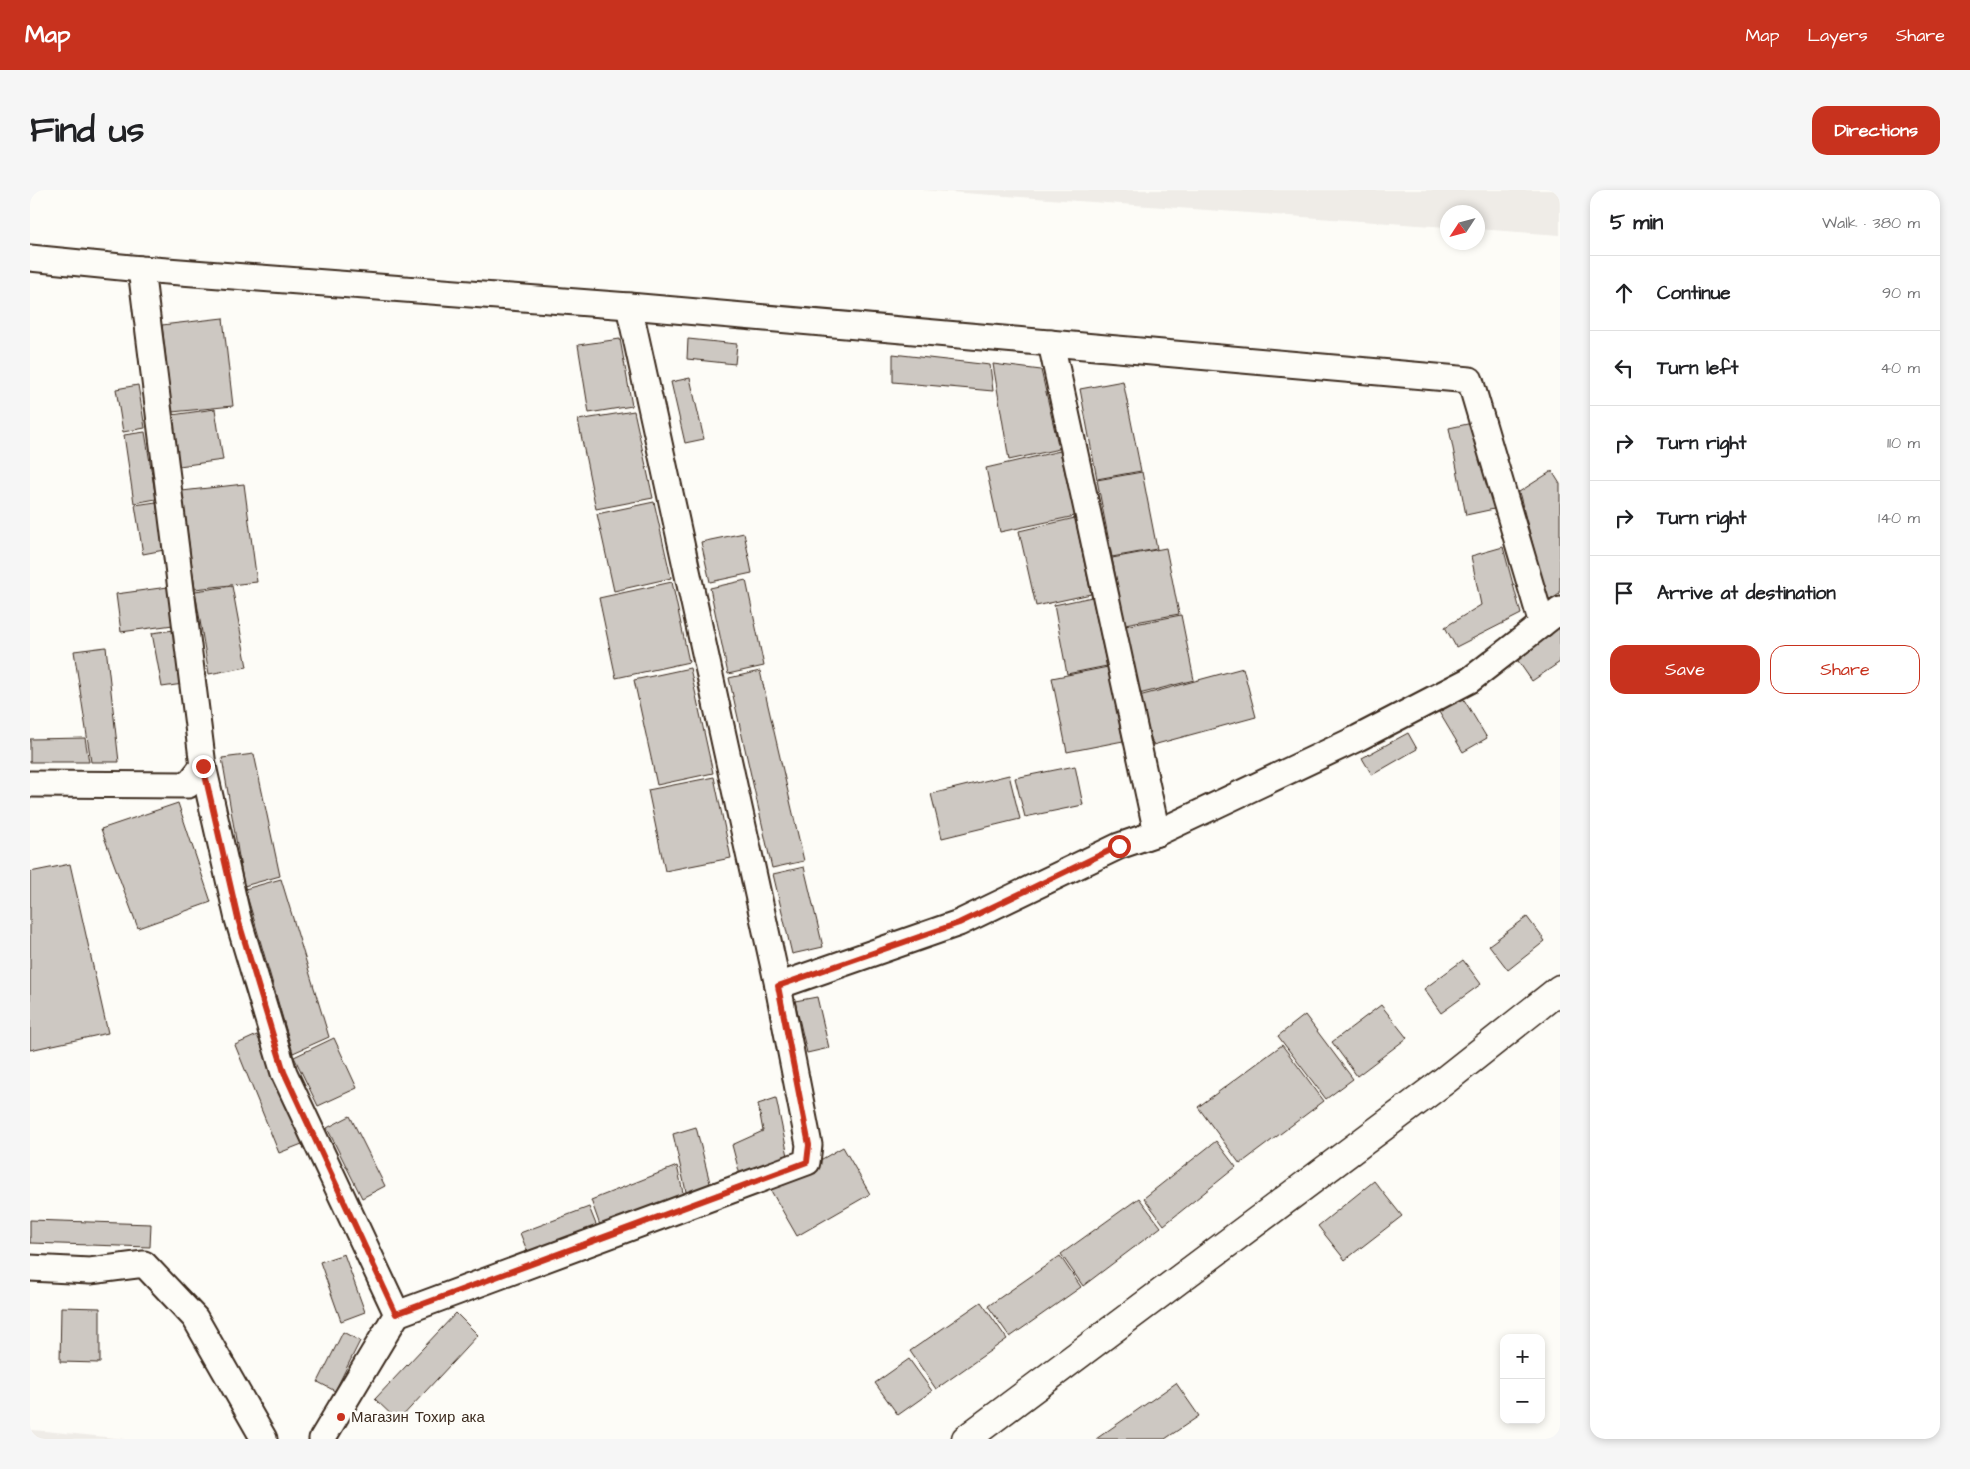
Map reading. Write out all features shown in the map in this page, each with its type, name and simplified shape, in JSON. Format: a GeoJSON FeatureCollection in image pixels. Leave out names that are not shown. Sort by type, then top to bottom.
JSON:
{"type":"FeatureCollection","features":[{"type":"Feature","properties":{"kind":"main road"},"geometry":{"type":"LineString","coordinates":[[966,1439],[1444,1081],[1560,989]]}},
{"type":"Feature","properties":{"kind":"street"},"geometry":{"type":"LineString","coordinates":[[30,258],[141,269],[629,306],[1470,380],[1551,617],[1470,680],[1358,738],[1157,833],[1119,846],[959,923],[778,986]]}},
{"type":"Feature","properties":{"kind":"street"},"geometry":{"type":"LineString","coordinates":[[141,269],[203,766],[238,919],[284,1072],[396,1314]]}},
{"type":"Feature","properties":{"kind":"street"},"geometry":{"type":"LineString","coordinates":[[322,1439],[396,1314],[807,1162],[809,1145],[778,986],[629,306]]}},
{"type":"Feature","properties":{"kind":"street"},"geometry":{"type":"LineString","coordinates":[[1051,343],[1157,833]]}},
{"type":"Feature","properties":{"kind":"street"},"geometry":{"type":"LineString","coordinates":[[30,784],[188,785],[203,766]]}},
{"type":"Feature","properties":{"kind":"street"},"geometry":{"type":"LineString","coordinates":[[30,1268],[90,1270],[144,1264],[195,1318],[264,1439]]}},
{"type":"Feature","properties":{"kind":"shaded area"},"geometry":{"type":"Polygon","coordinates":[[[921,190],[1560,190],[1560,235],[1485,230],[1485,205],[1440,205],[1440,227],[921,190]]]}},
{"type":"Feature","properties":{"kind":"shaded area"},"geometry":{"type":"Polygon","coordinates":[[[30,1430],[45,1431],[125,1439],[30,1439],[30,1430]]]}},
{"type":"Feature","properties":{"kind":"building"},"geometry":{"type":"Polygon","coordinates":[[[223,318],[233,406],[172,412],[162,325],[223,318]]]}},
{"type":"Feature","properties":{"kind":"building"},"geometry":{"type":"Polygon","coordinates":[[[620,339],[632,406],[589,413],[578,345],[620,339]]]}},
{"type":"Feature","properties":{"kind":"building"},"geometry":{"type":"Polygon","coordinates":[[[688,339],[737,344],[735,364],[687,359],[688,339]]]}},
{"type":"Feature","properties":{"kind":"building"},"geometry":{"type":"Polygon","coordinates":[[[893,354],[990,365],[993,391],[893,382],[893,354]]]}},
{"type":"Feature","properties":{"kind":"building"},"geometry":{"type":"Polygon","coordinates":[[[993,364],[1041,370],[1059,449],[1009,460],[993,364]]]}},
{"type":"Feature","properties":{"kind":"building"},"geometry":{"type":"Polygon","coordinates":[[[690,378],[704,439],[685,443],[671,382],[690,378]]]}},
{"type":"Feature","properties":{"kind":"building"},"geometry":{"type":"Polygon","coordinates":[[[1123,381],[1141,471],[1097,479],[1080,389],[1123,381]]]}},
{"type":"Feature","properties":{"kind":"building"},"geometry":{"type":"Polygon","coordinates":[[[138,385],[145,428],[123,432],[116,389],[138,385]]]}},
{"type":"Feature","properties":{"kind":"building"},"geometry":{"type":"Polygon","coordinates":[[[215,409],[223,460],[179,466],[172,415],[215,409]]]}},
{"type":"Feature","properties":{"kind":"building"},"geometry":{"type":"Polygon","coordinates":[[[634,411],[653,498],[596,509],[578,420],[634,411]]]}},
{"type":"Feature","properties":{"kind":"building"},"geometry":{"type":"Polygon","coordinates":[[[1477,422],[1494,509],[1466,515],[1449,428],[1477,422]]]}},
{"type":"Feature","properties":{"kind":"building"},"geometry":{"type":"Polygon","coordinates":[[[145,432],[156,499],[134,503],[124,435],[145,432]]]}},
{"type":"Feature","properties":{"kind":"building"},"geometry":{"type":"Polygon","coordinates":[[[1060,451],[1075,516],[1000,532],[986,468],[1060,451]]]}},
{"type":"Feature","properties":{"kind":"building"},"geometry":{"type":"Polygon","coordinates":[[[1552,471],[1560,484],[1560,593],[1548,603],[1519,492],[1552,471]]]}},
{"type":"Feature","properties":{"kind":"building"},"geometry":{"type":"Polygon","coordinates":[[[1142,472],[1157,549],[1112,557],[1097,480],[1142,472]]]}},
{"type":"Feature","properties":{"kind":"building"},"geometry":{"type":"Polygon","coordinates":[[[244,484],[257,582],[195,589],[182,491],[244,484]]]}},
{"type":"Feature","properties":{"kind":"building"},"geometry":{"type":"Polygon","coordinates":[[[156,502],[164,550],[143,554],[135,505],[156,502]]]}},
{"type":"Feature","properties":{"kind":"building"},"geometry":{"type":"Polygon","coordinates":[[[654,502],[671,578],[614,591],[597,514],[654,502]]]}},
{"type":"Feature","properties":{"kind":"building"},"geometry":{"type":"Polygon","coordinates":[[[1075,518],[1091,594],[1036,606],[1019,531],[1075,518]]]}},
{"type":"Feature","properties":{"kind":"building"},"geometry":{"type":"Polygon","coordinates":[[[744,533],[752,573],[710,582],[701,542],[744,533]]]}},
{"type":"Feature","properties":{"kind":"building"},"geometry":{"type":"Polygon","coordinates":[[[1503,547],[1521,614],[1456,647],[1445,627],[1481,605],[1471,556],[1503,547]]]}},
{"type":"Feature","properties":{"kind":"building"},"geometry":{"type":"Polygon","coordinates":[[[1166,548],[1179,614],[1125,624],[1112,558],[1166,548]]]}},
{"type":"Feature","properties":{"kind":"building"},"geometry":{"type":"Polygon","coordinates":[[[746,580],[764,666],[728,674],[710,588],[746,580]]]}},
{"type":"Feature","properties":{"kind":"building"},"geometry":{"type":"Polygon","coordinates":[[[672,582],[689,662],[616,678],[599,598],[672,582]]]}},
{"type":"Feature","properties":{"kind":"building"},"geometry":{"type":"Polygon","coordinates":[[[232,586],[247,667],[209,674],[195,591],[232,586]]]}},
{"type":"Feature","properties":{"kind":"building"},"geometry":{"type":"Polygon","coordinates":[[[168,587],[173,625],[121,632],[116,594],[168,587]]]}},
{"type":"Feature","properties":{"kind":"building"},"geometry":{"type":"Polygon","coordinates":[[[1092,597],[1107,666],[1067,674],[1054,605],[1092,597]]]}},
{"type":"Feature","properties":{"kind":"building"},"geometry":{"type":"Polygon","coordinates":[[[1181,615],[1194,680],[1139,694],[1125,626],[1181,615]]]}},
{"type":"Feature","properties":{"kind":"building"},"geometry":{"type":"Polygon","coordinates":[[[1560,627],[1560,662],[1532,681],[1516,658],[1560,627]]]}},
{"type":"Feature","properties":{"kind":"building"},"geometry":{"type":"Polygon","coordinates":[[[174,630],[183,684],[162,687],[152,633],[174,630]]]}},
{"type":"Feature","properties":{"kind":"building"},"geometry":{"type":"Polygon","coordinates":[[[106,647],[119,762],[91,762],[74,651],[106,647]]]}},
{"type":"Feature","properties":{"kind":"building"},"geometry":{"type":"Polygon","coordinates":[[[1108,667],[1123,741],[1067,752],[1052,678],[1108,667]]]}},
{"type":"Feature","properties":{"kind":"building"},"geometry":{"type":"Polygon","coordinates":[[[690,668],[713,773],[657,785],[634,680],[690,668]]]}},
{"type":"Feature","properties":{"kind":"building"},"geometry":{"type":"Polygon","coordinates":[[[1243,668],[1256,717],[1153,745],[1139,696],[1243,668]]]}},
{"type":"Feature","properties":{"kind":"building"},"geometry":{"type":"Polygon","coordinates":[[[760,671],[804,861],[772,868],[729,678],[760,671]]]}},
{"type":"Feature","properties":{"kind":"building"},"geometry":{"type":"Polygon","coordinates":[[[1463,698],[1487,738],[1463,752],[1439,712],[1463,698]]]}},
{"type":"Feature","properties":{"kind":"building"},"geometry":{"type":"Polygon","coordinates":[[[1408,733],[1417,749],[1372,775],[1362,758],[1408,733]]]}},
{"type":"Feature","properties":{"kind":"building"},"geometry":{"type":"Polygon","coordinates":[[[85,738],[89,762],[30,762],[30,739],[85,738]]]}},
{"type":"Feature","properties":{"kind":"building"},"geometry":{"type":"Polygon","coordinates":[[[254,754],[280,876],[244,886],[222,758],[254,754]]]}},
{"type":"Feature","properties":{"kind":"building"},"geometry":{"type":"Polygon","coordinates":[[[1075,766],[1083,805],[1025,817],[1015,778],[1075,766]]]}},
{"type":"Feature","properties":{"kind":"building"},"geometry":{"type":"Polygon","coordinates":[[[1009,775],[1020,819],[942,838],[931,794],[1009,775]]]}},
{"type":"Feature","properties":{"kind":"building"},"geometry":{"type":"Polygon","coordinates":[[[714,777],[731,858],[665,871],[648,790],[714,777]]]}},
{"type":"Feature","properties":{"kind":"building"},"geometry":{"type":"Polygon","coordinates":[[[178,803],[211,902],[138,928],[101,829],[178,803]]]}},
{"type":"Feature","properties":{"kind":"building"},"geometry":{"type":"Polygon","coordinates":[[[70,864],[108,1033],[30,1050],[30,872],[70,864]]]}},
{"type":"Feature","properties":{"kind":"building"},"geometry":{"type":"Polygon","coordinates":[[[804,867],[823,947],[792,954],[773,874],[804,867]]]}},
{"type":"Feature","properties":{"kind":"building"},"geometry":{"type":"Polygon","coordinates":[[[281,879],[329,1037],[293,1053],[245,889],[281,879]]]}},
{"type":"Feature","properties":{"kind":"building"},"geometry":{"type":"Polygon","coordinates":[[[1527,917],[1545,941],[1508,970],[1489,945],[1527,917]]]}},
{"type":"Feature","properties":{"kind":"building"},"geometry":{"type":"Polygon","coordinates":[[[1463,960],[1481,984],[1441,1013],[1424,989],[1463,960]]]}},
{"type":"Feature","properties":{"kind":"building"},"geometry":{"type":"Polygon","coordinates":[[[817,997],[829,1048],[807,1053],[795,1001],[817,997]]]}},
{"type":"Feature","properties":{"kind":"building"},"geometry":{"type":"Polygon","coordinates":[[[1381,1005],[1407,1038],[1357,1076],[1332,1042],[1381,1005]]]}},
{"type":"Feature","properties":{"kind":"building"},"geometry":{"type":"Polygon","coordinates":[[[1305,1015],[1353,1079],[1326,1099],[1278,1036],[1305,1015]]]}},
{"type":"Feature","properties":{"kind":"building"},"geometry":{"type":"Polygon","coordinates":[[[257,1035],[302,1144],[279,1153],[235,1045],[257,1035]]]}},
{"type":"Feature","properties":{"kind":"building"},"geometry":{"type":"Polygon","coordinates":[[[334,1038],[357,1088],[318,1106],[294,1057],[334,1038]]]}},
{"type":"Feature","properties":{"kind":"building"},"geometry":{"type":"Polygon","coordinates":[[[1282,1045],[1324,1101],[1240,1164],[1198,1107],[1282,1045]]]}},
{"type":"Feature","properties":{"kind":"building"},"geometry":{"type":"Polygon","coordinates":[[[776,1098],[788,1156],[740,1175],[732,1145],[763,1131],[758,1104],[776,1098]]]}},
{"type":"Feature","properties":{"kind":"building"},"geometry":{"type":"Polygon","coordinates":[[[350,1116],[385,1186],[362,1198],[327,1128],[350,1116]]]}},
{"type":"Feature","properties":{"kind":"building"},"geometry":{"type":"Polygon","coordinates":[[[696,1127],[711,1187],[687,1196],[673,1134],[696,1127]]]}},
{"type":"Feature","properties":{"kind":"building"},"geometry":{"type":"Polygon","coordinates":[[[1216,1141],[1236,1167],[1164,1225],[1144,1198],[1216,1141]]]}},
{"type":"Feature","properties":{"kind":"building"},"geometry":{"type":"Polygon","coordinates":[[[843,1147],[870,1194],[797,1236],[770,1189],[843,1147]]]}},
{"type":"Feature","properties":{"kind":"building"},"geometry":{"type":"Polygon","coordinates":[[[677,1166],[684,1197],[602,1231],[591,1200],[677,1166]]]}},
{"type":"Feature","properties":{"kind":"building"},"geometry":{"type":"Polygon","coordinates":[[[1374,1181],[1402,1216],[1345,1260],[1318,1226],[1374,1181]]]}},
{"type":"Feature","properties":{"kind":"building"},"geometry":{"type":"Polygon","coordinates":[[[1139,1198],[1161,1227],[1083,1286],[1061,1254],[1139,1198]]]}},
{"type":"Feature","properties":{"kind":"building"},"geometry":{"type":"Polygon","coordinates":[[[589,1207],[599,1232],[530,1258],[520,1233],[589,1207]]]}},
{"type":"Feature","properties":{"kind":"building"},"geometry":{"type":"Polygon","coordinates":[[[30,1220],[151,1224],[150,1247],[30,1243],[30,1220]]]}},
{"type":"Feature","properties":{"kind":"building"},"geometry":{"type":"Polygon","coordinates":[[[344,1254],[365,1312],[341,1321],[320,1262],[344,1254]]]}},
{"type":"Feature","properties":{"kind":"building"},"geometry":{"type":"Polygon","coordinates":[[[1060,1256],[1081,1287],[1010,1337],[988,1306],[1060,1256]]]}},
{"type":"Feature","properties":{"kind":"building"},"geometry":{"type":"Polygon","coordinates":[[[981,1302],[1007,1339],[936,1389],[910,1351],[981,1302]]]}},
{"type":"Feature","properties":{"kind":"building"},"geometry":{"type":"Polygon","coordinates":[[[61,1307],[100,1308],[100,1363],[60,1362],[61,1307]]]}},
{"type":"Feature","properties":{"kind":"building"},"geometry":{"type":"Polygon","coordinates":[[[456,1313],[478,1335],[398,1421],[375,1399],[456,1313]]]}},
{"type":"Feature","properties":{"kind":"building"},"geometry":{"type":"Polygon","coordinates":[[[343,1332],[360,1341],[335,1391],[318,1382],[343,1332]]]}},
{"type":"Feature","properties":{"kind":"building"},"geometry":{"type":"Polygon","coordinates":[[[909,1359],[932,1391],[898,1415],[875,1383],[909,1359]]]}},
{"type":"Feature","properties":{"kind":"building"},"geometry":{"type":"Polygon","coordinates":[[[1176,1383],[1199,1416],[1165,1439],[1096,1439],[1176,1383]]]}},
{"type":"Feature","properties":{"kind":"place","name":"Магазин Тохир ака"},"geometry":{"type":"Point","coordinates":[341,1417]}},
{"type":"Feature","properties":{"kind":"route"},"geometry":{"type":"LineString","coordinates":[[203,766],[238,919],[284,1072],[396,1314],[807,1162],[809,1145],[778,986],[959,923],[1119,846]]}}]}
